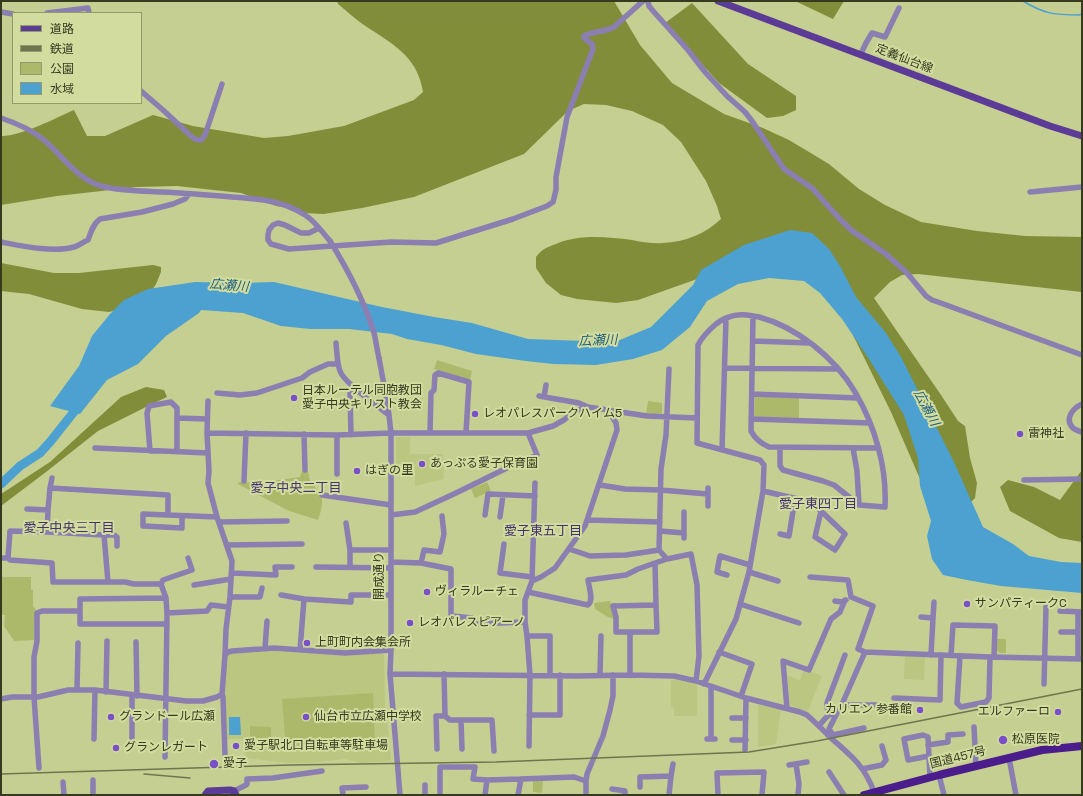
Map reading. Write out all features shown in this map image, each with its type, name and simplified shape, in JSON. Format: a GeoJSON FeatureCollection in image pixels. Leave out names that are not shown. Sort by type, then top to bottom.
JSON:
{"type":"FeatureCollection","features":[{"type":"Feature","properties":{"kind":"highway","name":"国道457号"},"geometry":{"type":"LineString","coordinates":[[864,795],[930,777],[1042,750],[1082,746]]}},
{"type":"Feature","properties":{"kind":"main road","name":"定義仙台線"},"geometry":{"type":"LineString","coordinates":[[718,1],[1050,126],[1082,136]]}},
{"type":"Feature","properties":{"kind":"main road"},"geometry":{"type":"LineString","coordinates":[[205,795],[211,790],[230,790],[235,793]]}},
{"type":"Feature","properties":{"kind":"street"},"geometry":{"type":"LineString","coordinates":[[319,228],[309,233],[301,233],[278,223],[273,225],[269,230],[268,240],[271,244],[289,249],[391,242],[436,243],[513,219],[547,206],[553,202],[567,117],[593,48],[592,44],[584,38],[584,36],[614,27],[643,1]]}},
{"type":"Feature","properties":{"kind":"street"},"geometry":{"type":"LineString","coordinates":[[648,1],[648,6],[688,50],[705,72],[727,96],[745,112],[784,169],[812,188],[838,218],[851,230],[895,262],[907,273],[926,296],[932,300],[1082,355]]}},
{"type":"Feature","properties":{"kind":"street"},"geometry":{"type":"LineString","coordinates":[[55,12],[88,8],[89,12]]}},
{"type":"Feature","properties":{"kind":"street"},"geometry":{"type":"LineString","coordinates":[[861,54],[872,33],[885,37],[900,8]]}},
{"type":"Feature","properties":{"kind":"street"},"geometry":{"type":"LineString","coordinates":[[1,12],[12,14]]}},
{"type":"Feature","properties":{"kind":"street"},"geometry":{"type":"LineString","coordinates":[[142,92],[192,137],[196,140],[201,140],[205,136],[222,84]]}},
{"type":"Feature","properties":{"kind":"street","name":"開成通り"},"geometry":{"type":"LineString","coordinates":[[1,118],[38,135],[81,176],[106,187],[135,191],[271,201],[295,209],[306,216],[319,228],[330,241],[350,273],[363,302],[374,334],[392,433],[390,674],[400,795]]}},
{"type":"Feature","properties":{"kind":"street"},"geometry":{"type":"LineString","coordinates":[[1030,192],[1082,187]]}},
{"type":"Feature","properties":{"kind":"street"},"geometry":{"type":"LineString","coordinates":[[1,242],[50,249],[75,247],[88,240],[95,222],[100,219],[142,212],[173,204],[185,199],[189,194]]}},
{"type":"Feature","properties":{"kind":"street"},"geometry":{"type":"LineString","coordinates":[[704,684],[736,619],[750,565],[763,491],[764,465],[760,460],[698,443],[698,345],[702,337],[709,330],[730,316],[740,314],[753,316],[783,326],[810,343],[838,369],[848,381],[870,423],[878,448],[884,475],[885,507],[859,505],[834,485],[783,470],[780,466],[780,448]]}},
{"type":"Feature","properties":{"kind":"street"},"geometry":{"type":"LineString","coordinates":[[753,316],[751,431],[756,439],[769,447],[780,448],[878,448]]}},
{"type":"Feature","properties":{"kind":"street"},"geometry":{"type":"LineString","coordinates":[[722,450],[726,318]]}},
{"type":"Feature","properties":{"kind":"street"},"geometry":{"type":"LineString","coordinates":[[753,341],[810,343]]}},
{"type":"Feature","properties":{"kind":"street"},"geometry":{"type":"LineString","coordinates":[[336,344],[340,373],[360,392],[389,415]]}},
{"type":"Feature","properties":{"kind":"street"},"geometry":{"type":"LineString","coordinates":[[217,392],[240,395],[257,393],[302,378],[310,372],[328,364],[338,364]]}},
{"type":"Feature","properties":{"kind":"street"},"geometry":{"type":"LineString","coordinates":[[725,368],[838,369]]}},
{"type":"Feature","properties":{"kind":"street"},"geometry":{"type":"LineString","coordinates":[[667,559],[659,550],[661,469],[666,434],[668,369]]}},
{"type":"Feature","properties":{"kind":"street"},"geometry":{"type":"LineString","coordinates":[[430,433],[431,393],[434,390],[435,376],[438,373],[469,382],[466,433]]}},
{"type":"Feature","properties":{"kind":"street"},"geometry":{"type":"LineString","coordinates":[[546,385],[542,397],[579,403],[588,407],[647,416],[697,418]]}},
{"type":"Feature","properties":{"kind":"street"},"geometry":{"type":"LineString","coordinates":[[351,435],[350,392],[360,392]]}},
{"type":"Feature","properties":{"kind":"street"},"geometry":{"type":"LineString","coordinates":[[752,394],[858,398]]}},
{"type":"Feature","properties":{"kind":"street"},"geometry":{"type":"LineString","coordinates":[[150,451],[147,413],[149,406],[171,402],[177,408],[177,452]]}},
{"type":"Feature","properties":{"kind":"street"},"geometry":{"type":"LineString","coordinates":[[208,402],[208,482],[218,520],[232,561],[222,694],[225,755]]}},
{"type":"Feature","properties":{"kind":"street"},"geometry":{"type":"LineString","coordinates":[[1082,404],[1072,411],[1070,420],[1074,429],[1082,432]]}},
{"type":"Feature","properties":{"kind":"street"},"geometry":{"type":"LineString","coordinates":[[207,433],[337,435],[392,433],[528,434],[553,426],[564,420],[573,412],[588,407]]}},
{"type":"Feature","properties":{"kind":"street"},"geometry":{"type":"LineString","coordinates":[[504,544],[500,573],[532,579],[542,578],[555,568],[585,526],[600,485],[617,430],[616,423],[608,410]]}},
{"type":"Feature","properties":{"kind":"street"},"geometry":{"type":"LineString","coordinates":[[177,418],[207,419]]}},
{"type":"Feature","properties":{"kind":"street"},"geometry":{"type":"LineString","coordinates":[[751,419],[870,423]]}},
{"type":"Feature","properties":{"kind":"street"},"geometry":{"type":"LineString","coordinates":[[244,482],[246,433]]}},
{"type":"Feature","properties":{"kind":"street"},"geometry":{"type":"LineString","coordinates":[[304,434],[305,470]]}},
{"type":"Feature","properties":{"kind":"street"},"geometry":{"type":"LineString","coordinates":[[391,515],[415,512],[513,465],[538,455],[528,434]]}},
{"type":"Feature","properties":{"kind":"street"},"geometry":{"type":"LineString","coordinates":[[337,435],[337,474]]}},
{"type":"Feature","properties":{"kind":"street"},"geometry":{"type":"LineString","coordinates":[[95,448],[208,453]]}},
{"type":"Feature","properties":{"kind":"street"},"geometry":{"type":"LineString","coordinates":[[853,448],[857,471],[859,505]]}},
{"type":"Feature","properties":{"kind":"street"},"geometry":{"type":"LineString","coordinates":[[47,532],[52,478]]}},
{"type":"Feature","properties":{"kind":"street"},"geometry":{"type":"LineString","coordinates":[[1024,480],[1082,479]]}},
{"type":"Feature","properties":{"kind":"street"},"geometry":{"type":"LineString","coordinates":[[529,746],[530,675],[525,622],[525,600],[532,579],[535,483]]}},
{"type":"Feature","properties":{"kind":"street"},"geometry":{"type":"LineString","coordinates":[[600,485],[625,489],[708,491],[708,506]]}},
{"type":"Feature","properties":{"kind":"street"},"geometry":{"type":"LineString","coordinates":[[50,488],[168,495],[166,515],[162,527]]}},
{"type":"Feature","properties":{"kind":"street"},"geometry":{"type":"LineString","coordinates":[[763,491],[811,502],[845,534],[835,550],[815,537],[821,512]]}},
{"type":"Feature","properties":{"kind":"street"},"geometry":{"type":"LineString","coordinates":[[485,515],[488,494],[535,496]]}},
{"type":"Feature","properties":{"kind":"street"},"geometry":{"type":"LineString","coordinates":[[322,495],[391,505]]}},
{"type":"Feature","properties":{"kind":"street"},"geometry":{"type":"LineString","coordinates":[[500,517],[503,495]]}},
{"type":"Feature","properties":{"kind":"street"},"geometry":{"type":"LineString","coordinates":[[780,534],[789,536],[795,499]]}},
{"type":"Feature","properties":{"kind":"street"},"geometry":{"type":"LineString","coordinates":[[27,509],[48,510]]}},
{"type":"Feature","properties":{"kind":"street"},"geometry":{"type":"LineString","coordinates":[[660,532],[684,535],[684,512]]}},
{"type":"Feature","properties":{"kind":"street"},"geometry":{"type":"LineString","coordinates":[[182,516],[182,528],[143,526],[143,514],[182,516],[218,520],[286,521]]}},
{"type":"Feature","properties":{"kind":"street"},"geometry":{"type":"LineString","coordinates":[[421,563],[424,550],[440,552],[444,534],[442,516]]}},
{"type":"Feature","properties":{"kind":"street"},"geometry":{"type":"LineString","coordinates":[[588,520],[660,522]]}},
{"type":"Feature","properties":{"kind":"street"},"geometry":{"type":"LineString","coordinates":[[346,523],[350,550],[350,567]]}},
{"type":"Feature","properties":{"kind":"street"},"geometry":{"type":"LineString","coordinates":[[8,558],[10,531],[114,535],[117,537],[117,546]]}},
{"type":"Feature","properties":{"kind":"street"},"geometry":{"type":"LineString","coordinates":[[104,535],[108,582]]}},
{"type":"Feature","properties":{"kind":"street"},"geometry":{"type":"LineString","coordinates":[[227,545],[302,544]]}},
{"type":"Feature","properties":{"kind":"street"},"geometry":{"type":"LineString","coordinates":[[569,549],[590,556],[626,555],[659,550]]}},
{"type":"Feature","properties":{"kind":"street"},"geometry":{"type":"LineString","coordinates":[[350,550],[391,550]]}},
{"type":"Feature","properties":{"kind":"street"},"geometry":{"type":"LineString","coordinates":[[528,592],[588,605],[591,600],[588,580],[626,575],[638,569],[667,559],[691,554],[696,585],[699,656],[696,681]]}},
{"type":"Feature","properties":{"kind":"street"},"geometry":{"type":"LineString","coordinates":[[727,575],[717,572],[720,556],[750,565]]}},
{"type":"Feature","properties":{"kind":"street"},"geometry":{"type":"LineString","coordinates":[[1,558],[52,563],[53,582],[125,582],[134,584],[161,584]]}},
{"type":"Feature","properties":{"kind":"street"},"geometry":{"type":"LineString","coordinates":[[161,584],[163,580],[192,570],[188,558]]}},
{"type":"Feature","properties":{"kind":"street"},"geometry":{"type":"LineString","coordinates":[[316,567],[350,567],[421,563],[450,569],[451,614],[453,616],[472,618],[475,624],[525,622]]}},
{"type":"Feature","properties":{"kind":"street"},"geometry":{"type":"LineString","coordinates":[[655,563],[657,632],[616,632],[616,617],[613,606],[656,605]]}},
{"type":"Feature","properties":{"kind":"street"},"geometry":{"type":"LineString","coordinates":[[232,573],[276,575],[276,567],[292,567]]}},
{"type":"Feature","properties":{"kind":"street"},"geometry":{"type":"LineString","coordinates":[[748,572],[778,580]]}},
{"type":"Feature","properties":{"kind":"street"},"geometry":{"type":"LineString","coordinates":[[810,577],[848,580],[851,597]]}},
{"type":"Feature","properties":{"kind":"street"},"geometry":{"type":"LineString","coordinates":[[194,585],[231,580]]}},
{"type":"Feature","properties":{"kind":"street"},"geometry":{"type":"LineString","coordinates":[[161,584],[166,598],[167,613],[165,757]]}},
{"type":"Feature","properties":{"kind":"street"},"geometry":{"type":"LineString","coordinates":[[230,597],[262,598],[262,588]]}},
{"type":"Feature","properties":{"kind":"street"},"geometry":{"type":"LineString","coordinates":[[282,595],[304,599],[351,602],[351,595],[391,595]]}},
{"type":"Feature","properties":{"kind":"street"},"geometry":{"type":"LineString","coordinates":[[835,601],[842,602],[851,597],[874,606],[858,649],[865,652],[992,657],[1080,658],[1078,632],[1080,612],[1060,611]]}},
{"type":"Feature","properties":{"kind":"street"},"geometry":{"type":"LineString","coordinates":[[166,598],[80,599],[79,611],[80,624],[167,624]]}},
{"type":"Feature","properties":{"kind":"street"},"geometry":{"type":"LineString","coordinates":[[300,650],[304,599]]}},
{"type":"Feature","properties":{"kind":"street"},"geometry":{"type":"LineString","coordinates":[[787,708],[783,661],[809,670],[831,619],[840,612],[845,600]]}},
{"type":"Feature","properties":{"kind":"street"},"geometry":{"type":"LineString","coordinates":[[931,654],[934,602]]}},
{"type":"Feature","properties":{"kind":"street"},"geometry":{"type":"LineString","coordinates":[[740,604],[799,624]]}},
{"type":"Feature","properties":{"kind":"street"},"geometry":{"type":"LineString","coordinates":[[167,613],[207,611],[212,605],[228,607]]}},
{"type":"Feature","properties":{"kind":"street"},"geometry":{"type":"LineString","coordinates":[[1044,684],[1046,607]]}},
{"type":"Feature","properties":{"kind":"street"},"geometry":{"type":"LineString","coordinates":[[39,768],[34,697],[34,657],[37,642],[37,613],[42,611],[79,611]]}},
{"type":"Feature","properties":{"kind":"street"},"geometry":{"type":"LineString","coordinates":[[921,617],[933,618]]}},
{"type":"Feature","properties":{"kind":"street"},"geometry":{"type":"LineString","coordinates":[[265,648],[267,621]]}},
{"type":"Feature","properties":{"kind":"street"},"geometry":{"type":"LineString","coordinates":[[951,655],[953,625],[995,626],[989,698],[986,702],[961,707],[957,702],[960,656]]}},
{"type":"Feature","properties":{"kind":"street"},"geometry":{"type":"LineString","coordinates":[[630,632],[630,675]]}},
{"type":"Feature","properties":{"kind":"street"},"geometry":{"type":"LineString","coordinates":[[1061,632],[1078,632]]}},
{"type":"Feature","properties":{"kind":"street"},"geometry":{"type":"LineString","coordinates":[[527,636],[550,636],[550,675]]}},
{"type":"Feature","properties":{"kind":"street"},"geometry":{"type":"LineString","coordinates":[[600,675],[601,636]]}},
{"type":"Feature","properties":{"kind":"street"},"geometry":{"type":"LineString","coordinates":[[106,642],[106,692]]}},
{"type":"Feature","properties":{"kind":"street"},"geometry":{"type":"LineString","coordinates":[[132,739],[136,642]]}},
{"type":"Feature","properties":{"kind":"street"},"geometry":{"type":"LineString","coordinates":[[77,690],[78,643]]}},
{"type":"Feature","properties":{"kind":"street"},"geometry":{"type":"LineString","coordinates":[[225,655],[232,651],[265,648],[345,653],[391,650]]}},
{"type":"Feature","properties":{"kind":"street"},"geometry":{"type":"LineString","coordinates":[[719,652],[752,664],[744,697],[746,718],[745,750]]}},
{"type":"Feature","properties":{"kind":"street"},"geometry":{"type":"LineString","coordinates":[[864,728],[832,735],[829,729],[842,705],[865,652]]}},
{"type":"Feature","properties":{"kind":"street"},"geometry":{"type":"LineString","coordinates":[[894,698],[940,700],[941,655]]}},
{"type":"Feature","properties":{"kind":"street"},"geometry":{"type":"LineString","coordinates":[[830,715],[826,707],[827,703],[845,656]]}},
{"type":"Feature","properties":{"kind":"street"},"geometry":{"type":"LineString","coordinates":[[390,674],[674,676],[696,681],[744,697],[787,708],[807,715],[846,750],[869,779],[874,792]]}},
{"type":"Feature","properties":{"kind":"street"},"geometry":{"type":"LineString","coordinates":[[444,674],[445,716]]}},
{"type":"Feature","properties":{"kind":"street"},"geometry":{"type":"LineString","coordinates":[[529,715],[560,716],[560,675]]}},
{"type":"Feature","properties":{"kind":"street"},"geometry":{"type":"LineString","coordinates":[[586,795],[587,774],[603,736],[610,710],[613,696],[612,675]]}},
{"type":"Feature","properties":{"kind":"street"},"geometry":{"type":"LineString","coordinates":[[711,686],[711,739]]}},
{"type":"Feature","properties":{"kind":"street"},"geometry":{"type":"LineString","coordinates":[[1,699],[12,697],[38,697],[60,691],[77,690],[94,690],[186,702],[203,701],[222,694]]}},
{"type":"Feature","properties":{"kind":"street"},"geometry":{"type":"LineString","coordinates":[[94,690],[94,739]]}},
{"type":"Feature","properties":{"kind":"street"},"geometry":{"type":"LineString","coordinates":[[842,705],[876,705]]}},
{"type":"Feature","properties":{"kind":"street"},"geometry":{"type":"LineString","coordinates":[[819,726],[825,718],[837,713]]}},
{"type":"Feature","properties":{"kind":"street"},"geometry":{"type":"LineString","coordinates":[[437,749],[436,716],[445,716],[450,720],[492,720],[494,750]]}},
{"type":"Feature","properties":{"kind":"street"},"geometry":{"type":"LineString","coordinates":[[732,718],[746,718]]}},
{"type":"Feature","properties":{"kind":"street"},"geometry":{"type":"LineString","coordinates":[[462,720],[462,749]]}},
{"type":"Feature","properties":{"kind":"street"},"geometry":{"type":"LineString","coordinates":[[974,727],[976,766]]}},
{"type":"Feature","properties":{"kind":"street"},"geometry":{"type":"LineString","coordinates":[[928,745],[948,742],[948,735],[962,734]]}},
{"type":"Feature","properties":{"kind":"street"},"geometry":{"type":"LineString","coordinates":[[929,756],[908,760],[904,739],[923,735],[928,737],[928,745],[929,756],[930,777]]}},
{"type":"Feature","properties":{"kind":"street"},"geometry":{"type":"LineString","coordinates":[[732,740],[746,740]]}},
{"type":"Feature","properties":{"kind":"street"},"geometry":{"type":"LineString","coordinates":[[862,769],[882,765],[886,760],[883,746]]}},
{"type":"Feature","properties":{"kind":"street"},"geometry":{"type":"LineString","coordinates":[[1009,758],[1016,795]]}},
{"type":"Feature","properties":{"kind":"street"},"geometry":{"type":"LineString","coordinates":[[798,795],[799,784],[792,765],[807,762]]}},
{"type":"Feature","properties":{"kind":"street"},"geometry":{"type":"LineString","coordinates":[[669,795],[673,764]]}},
{"type":"Feature","properties":{"kind":"street"},"geometry":{"type":"LineString","coordinates":[[440,795],[440,767],[475,767],[473,779],[487,780],[574,777],[586,781]]}},
{"type":"Feature","properties":{"kind":"street"},"geometry":{"type":"LineString","coordinates":[[235,793],[246,786],[247,779],[273,778],[322,771]]}},
{"type":"Feature","properties":{"kind":"street"},"geometry":{"type":"LineString","coordinates":[[718,795],[717,773],[764,772],[762,795]]}},
{"type":"Feature","properties":{"kind":"street"},"geometry":{"type":"LineString","coordinates":[[829,772],[844,795]]}},
{"type":"Feature","properties":{"kind":"street"},"geometry":{"type":"LineString","coordinates":[[940,775],[944,795]]}},
{"type":"Feature","properties":{"kind":"street"},"geometry":{"type":"LineString","coordinates":[[640,787],[640,777],[671,776]]}},
{"type":"Feature","properties":{"kind":"street"},"geometry":{"type":"LineString","coordinates":[[518,795],[522,779]]}},
{"type":"Feature","properties":{"kind":"street"},"geometry":{"type":"LineString","coordinates":[[93,780],[93,795]]}},
{"type":"Feature","properties":{"kind":"street"},"geometry":{"type":"LineString","coordinates":[[485,795],[487,780]]}},
{"type":"Feature","properties":{"kind":"street"},"geometry":{"type":"LineString","coordinates":[[64,782],[64,795]]}},
{"type":"Feature","properties":{"kind":"street"},"geometry":{"type":"LineString","coordinates":[[425,785],[425,795]]}},
{"type":"Feature","properties":{"kind":"street"},"geometry":{"type":"LineString","coordinates":[[343,795],[342,788],[366,787]]}},
{"type":"Feature","properties":{"kind":"street"},"geometry":{"type":"LineString","coordinates":[[612,789],[625,791],[625,795]]}},
{"type":"Feature","properties":{"kind":"shaded area"},"geometry":{"type":"Polygon","coordinates":[[[337,1],[614,1],[640,45],[672,83],[724,114],[763,128],[789,140],[829,164],[859,189],[885,205],[921,222],[977,231],[1025,236],[1082,237],[1082,292],[918,274],[902,275],[890,282],[874,298],[958,421],[965,426],[970,458],[977,483],[975,498],[967,506],[920,479],[891,412],[842,313],[813,279],[765,271],[700,278],[638,300],[616,303],[577,299],[561,295],[546,283],[536,268],[536,257],[547,247],[574,239],[594,237],[651,243],[679,241],[701,233],[721,219],[706,181],[681,142],[663,125],[632,111],[606,105],[584,104],[568,111],[524,154],[414,197],[324,214],[303,213],[295,209],[276,206],[241,193],[177,186],[137,187],[57,196],[1,205],[1,136],[27,130],[74,110],[87,136],[105,136],[153,115],[193,126],[264,138],[288,136],[344,126],[414,100],[423,92],[420,79],[409,60],[393,45],[354,18],[338,4],[337,1]]]}},
{"type":"Feature","properties":{"kind":"shaded area"},"geometry":{"type":"Polygon","coordinates":[[[795,1],[844,1],[833,19],[795,1]]]}},
{"type":"Feature","properties":{"kind":"shaded area"},"geometry":{"type":"Polygon","coordinates":[[[692,3],[748,64],[796,96],[796,110],[783,116],[767,118],[719,83],[665,23],[692,3]]]}},
{"type":"Feature","properties":{"kind":"shaded area"},"geometry":{"type":"Polygon","coordinates":[[[1,263],[54,273],[79,273],[153,265],[161,267],[161,272],[149,295],[133,306],[109,312],[82,309],[29,294],[1,291],[1,263]]]}},
{"type":"Feature","properties":{"kind":"shaded area"},"geometry":{"type":"Polygon","coordinates":[[[146,387],[164,390],[167,397],[98,431],[1,506],[1,494],[50,462],[121,397],[146,387]]]}},
{"type":"Feature","properties":{"kind":"shaded area"},"geometry":{"type":"Polygon","coordinates":[[[396,437],[410,437],[410,454],[443,454],[444,479],[415,486],[415,464],[396,464],[396,437]]]}},
{"type":"Feature","properties":{"kind":"shaded area"},"geometry":{"type":"Polygon","coordinates":[[[1082,470],[1082,542],[1059,538],[1010,511],[1000,487],[1008,480],[1034,487],[1060,500],[1082,470]]]}},
{"type":"Feature","properties":{"kind":"shaded area","name":"仙台市立広瀬中学校"},"geometry":{"type":"Polygon","coordinates":[[[276,649],[339,655],[384,653],[385,706],[391,761],[361,763],[345,759],[308,763],[290,763],[245,758],[244,739],[227,739],[224,695],[227,655],[232,653],[276,649]]]}},
{"type":"Feature","properties":{"kind":"shaded area"},"geometry":{"type":"Polygon","coordinates":[[[905,655],[925,656],[924,680],[904,679],[905,655]]]}},
{"type":"Feature","properties":{"kind":"shaded area"},"geometry":{"type":"Polygon","coordinates":[[[804,669],[822,676],[807,713],[790,705],[787,675],[800,680],[804,669]]]}},
{"type":"Feature","properties":{"kind":"shaded area"},"geometry":{"type":"Polygon","coordinates":[[[674,679],[697,684],[697,716],[674,716],[674,708],[671,706],[671,681],[674,679]]]}},
{"type":"Feature","properties":{"kind":"shaded area"},"geometry":{"type":"Polygon","coordinates":[[[758,705],[781,709],[776,744],[758,747],[758,705]]]}},
{"type":"Feature","properties":{"kind":"green space"},"geometry":{"type":"Polygon","coordinates":[[[437,360],[472,371],[470,380],[434,369],[437,360]]]}},
{"type":"Feature","properties":{"kind":"green space"},"geometry":{"type":"Polygon","coordinates":[[[755,396],[799,398],[799,419],[754,418],[755,396]]]}},
{"type":"Feature","properties":{"kind":"green space"},"geometry":{"type":"Polygon","coordinates":[[[648,401],[662,403],[662,413],[646,415],[648,401]]]}},
{"type":"Feature","properties":{"kind":"green space"},"geometry":{"type":"Polygon","coordinates":[[[302,471],[308,471],[310,481],[315,483],[315,488],[321,495],[322,507],[318,520],[289,511],[238,484],[239,482],[258,483],[300,477],[302,471]]]}},
{"type":"Feature","properties":{"kind":"green space"},"geometry":{"type":"Polygon","coordinates":[[[487,482],[491,491],[475,498],[471,489],[487,482]]]}},
{"type":"Feature","properties":{"kind":"green space"},"geometry":{"type":"Polygon","coordinates":[[[1,577],[31,577],[33,606],[36,610],[34,640],[14,641],[4,626],[5,615],[1,615],[1,577]]]}},
{"type":"Feature","properties":{"kind":"green space"},"geometry":{"type":"Polygon","coordinates":[[[610,601],[614,619],[595,609],[594,603],[610,601]]]}},
{"type":"Feature","properties":{"kind":"green space"},"geometry":{"type":"Polygon","coordinates":[[[997,639],[1006,639],[1006,653],[1000,653],[997,651],[997,639]]]}},
{"type":"Feature","properties":{"kind":"green space"},"geometry":{"type":"Polygon","coordinates":[[[373,693],[375,745],[286,749],[282,699],[373,693]]]}},
{"type":"Feature","properties":{"kind":"green space"},"geometry":{"type":"Polygon","coordinates":[[[250,726],[271,727],[271,745],[250,744],[250,726]]]}},
{"type":"Feature","properties":{"kind":"green space"},"geometry":{"type":"Polygon","coordinates":[[[533,780],[543,780],[542,793],[533,792],[533,780]]]}},
{"type":"Feature","properties":{"kind":"water"},"geometry":{"type":"Polygon","coordinates":[[[790,230],[812,233],[829,249],[840,266],[856,297],[886,333],[901,357],[953,460],[983,527],[1013,544],[1029,556],[1061,562],[1082,563],[1082,593],[1001,586],[943,575],[932,559],[927,536],[931,521],[920,486],[918,458],[904,415],[842,319],[820,293],[804,281],[769,278],[738,284],[707,301],[690,327],[662,350],[633,359],[596,365],[553,364],[526,361],[476,354],[441,345],[407,339],[392,334],[349,329],[310,329],[281,326],[243,313],[201,310],[199,313],[166,336],[138,364],[107,380],[80,414],[50,406],[79,366],[92,336],[110,314],[124,300],[148,289],[195,282],[274,282],[382,307],[472,323],[528,339],[615,342],[651,327],[693,285],[701,270],[744,245],[790,230]]]}},
{"type":"Feature","properties":{"kind":"water"},"geometry":{"type":"Polygon","coordinates":[[[229,717],[240,717],[241,735],[229,735],[229,717]]]}},
{"type":"Feature","properties":{"kind":"waterway"},"geometry":{"type":"LineString","coordinates":[[1023,1],[1037,9],[1050,13],[1071,15],[1082,14]]}},
{"type":"Feature","properties":{"kind":"waterway","name":"広瀬川"},"geometry":{"type":"LineString","coordinates":[[1,484],[20,466],[40,453],[81,403]]}},
{"type":"Feature","properties":{"kind":"railway"},"geometry":{"type":"LineString","coordinates":[[1,774],[290,765],[496,762],[749,752],[817,741],[1082,689]]}},
{"type":"Feature","properties":{"kind":"railway"},"geometry":{"type":"LineString","coordinates":[[144,774],[190,778]]}},
{"type":"Feature","properties":{"kind":"place","name":"日本ルーテル同胞教団 愛子中央キリスト教会"},"geometry":{"type":"Point","coordinates":[294,398]}},
{"type":"Feature","properties":{"kind":"place","name":"レオパレスパークハイム5"},"geometry":{"type":"Point","coordinates":[475,414]}},
{"type":"Feature","properties":{"kind":"place","name":"雷神社"},"geometry":{"type":"Point","coordinates":[1020,434]}},
{"type":"Feature","properties":{"kind":"place","name":"あっぷる愛子保育園"},"geometry":{"type":"Point","coordinates":[422,464]}},
{"type":"Feature","properties":{"kind":"place","name":"はぎの里"},"geometry":{"type":"Point","coordinates":[357,471]}},
{"type":"Feature","properties":{"kind":"place","name":"ヴィラルーチェ"},"geometry":{"type":"Point","coordinates":[427,592]}},
{"type":"Feature","properties":{"kind":"place","name":"サンパティークC"},"geometry":{"type":"Point","coordinates":[967,604]}},
{"type":"Feature","properties":{"kind":"place","name":"レオパレスピアーノ"},"geometry":{"type":"Point","coordinates":[410,623]}},
{"type":"Feature","properties":{"kind":"place","name":"上町町内会集会所"},"geometry":{"type":"Point","coordinates":[307,643]}},
{"type":"Feature","properties":{"kind":"place","name":"カリエン 参番館"},"geometry":{"type":"Point","coordinates":[920,710]}},
{"type":"Feature","properties":{"kind":"place","name":"エルファーロ"},"geometry":{"type":"Point","coordinates":[1058,712]}},
{"type":"Feature","properties":{"kind":"place","name":"グランドール広瀬"},"geometry":{"type":"Point","coordinates":[111,717]}},
{"type":"Feature","properties":{"kind":"place","name":"仙台市立広瀬中学校"},"geometry":{"type":"Point","coordinates":[306,717]}},
{"type":"Feature","properties":{"kind":"place","name":"松原医院"},"geometry":{"type":"Point","coordinates":[1003,740]}},
{"type":"Feature","properties":{"kind":"place","name":"愛子駅北口自転車等駐車場"},"geometry":{"type":"Point","coordinates":[236,746]}},
{"type":"Feature","properties":{"kind":"place","name":"グランレガート"},"geometry":{"type":"Point","coordinates":[116,748]}},
{"type":"Feature","properties":{"kind":"place","name":"愛子"},"geometry":{"type":"Point","coordinates":[214,764]}},
{"type":"Feature","properties":{"kind":"district","name":"愛子中央二丁目"},"geometry":{"type":"Point","coordinates":[296,488]}},
{"type":"Feature","properties":{"kind":"district","name":"愛子東四丁目"},"geometry":{"type":"Point","coordinates":[818,504]}},
{"type":"Feature","properties":{"kind":"district","name":"愛子中央三丁目"},"geometry":{"type":"Point","coordinates":[69,528]}},
{"type":"Feature","properties":{"kind":"district","name":"愛子東五丁目"},"geometry":{"type":"Point","coordinates":[543,531]}}]}
